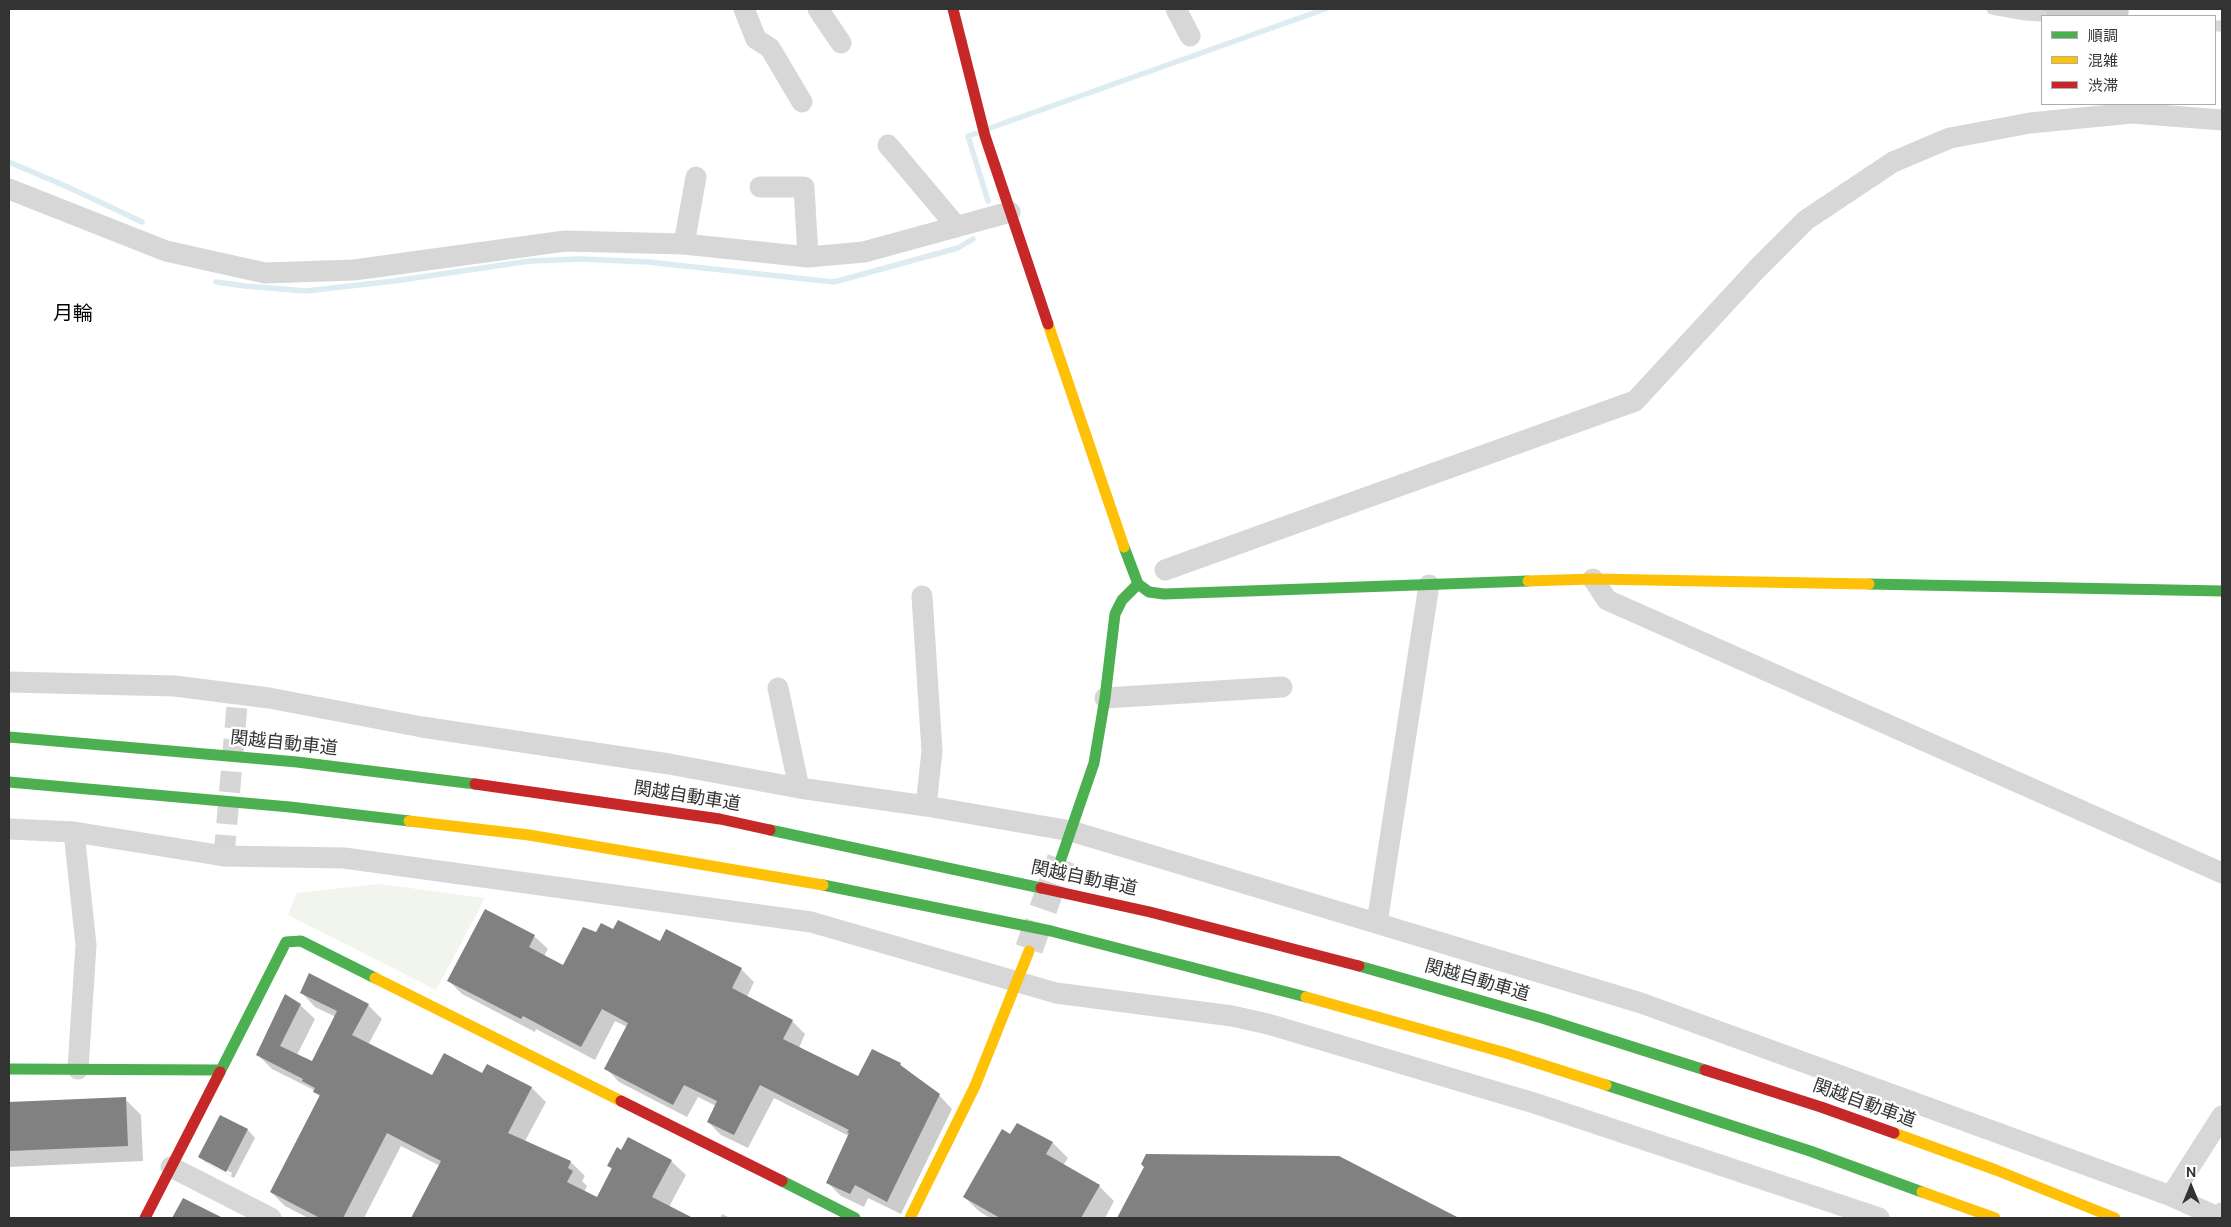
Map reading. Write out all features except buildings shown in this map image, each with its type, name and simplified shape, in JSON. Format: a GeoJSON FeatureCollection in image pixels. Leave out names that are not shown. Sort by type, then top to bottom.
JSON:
{"type":"FeatureCollection","features":[{"type":"Feature","properties":{"kind":"main road"},"geometry":{"type":"LineString","coordinates":[[953,9],[981,123],[1010,212],[1132,572],[1138,584],[1149,592],[1164,594],[1593,579],[2222,591]]}},
{"type":"Feature","properties":{"kind":"main road"},"geometry":{"type":"LineString","coordinates":[[1061,859],[1094,763],[1105,698],[1115,614],[1122,600],[1138,584]]}},
{"type":"Feature","properties":{"kind":"main road","name":"関越自動車道"},"geometry":{"type":"LineString","coordinates":[[9,737],[307,763],[534,791],[720,819],[1150,912],[1321,955],[1561,1024],[1821,1107],[1996,1170],[2115,1218]]}},
{"type":"Feature","properties":{"kind":"main road"},"geometry":{"type":"LineString","coordinates":[[9,782],[290,807],[529,835],[855,890],[1051,931],[1364,1012],[1506,1053],[1810,1151],[1995,1218]]}},
{"type":"Feature","properties":{"kind":"main road"},"geometry":{"type":"LineString","coordinates":[[145,1218],[286,942],[301,941],[855,1218]]}},
{"type":"Feature","properties":{"kind":"main road"},"geometry":{"type":"LineString","coordinates":[[910,1218],[975,1086],[1018,983],[1029,951]]}},
{"type":"Feature","properties":{"kind":"main road"},"geometry":{"type":"LineString","coordinates":[[9,1070],[220,1070]]}},
{"type":"Feature","properties":{"kind":"street"},"geometry":{"type":"LineString","coordinates":[[744,9],[756,40],[770,48],[802,102]]}},
{"type":"Feature","properties":{"kind":"street"},"geometry":{"type":"LineString","coordinates":[[818,9],[841,43]]}},
{"type":"Feature","properties":{"kind":"street"},"geometry":{"type":"LineString","coordinates":[[1176,9],[1190,36]]}},
{"type":"Feature","properties":{"kind":"street"},"geometry":{"type":"LineString","coordinates":[[1165,570],[1635,402],[1756,270],[1806,220],[1893,162],[1950,138],[2030,122],[2132,113],[2222,120]]}},
{"type":"Feature","properties":{"kind":"street"},"geometry":{"type":"LineString","coordinates":[[888,145],[957,228]]}},
{"type":"Feature","properties":{"kind":"street"},"geometry":{"type":"LineString","coordinates":[[684,244],[696,177]]}},
{"type":"Feature","properties":{"kind":"street"},"geometry":{"type":"LineString","coordinates":[[760,186],[804,187],[808,257]]}},
{"type":"Feature","properties":{"kind":"street"},"geometry":{"type":"LineString","coordinates":[[9,190],[166,251],[265,273],[354,270],[566,241],[684,244],[808,257],[864,252],[1010,212]]}},
{"type":"Feature","properties":{"kind":"street"},"geometry":{"type":"LineString","coordinates":[[1593,579],[1607,600],[2222,872]]}},
{"type":"Feature","properties":{"kind":"street"},"geometry":{"type":"LineString","coordinates":[[1377,923],[1429,585]]}},
{"type":"Feature","properties":{"kind":"street"},"geometry":{"type":"LineString","coordinates":[[922,596],[932,751],[926,806]]}},
{"type":"Feature","properties":{"kind":"street"},"geometry":{"type":"LineString","coordinates":[[9,682],[175,686],[269,698],[422,727],[669,764],[799,788],[926,806],[1071,831],[1641,1003],[2170,1196],[2220,1218],[2222,1213]]}},
{"type":"Feature","properties":{"kind":"street"},"geometry":{"type":"LineString","coordinates":[[1105,698],[1282,686]]}},
{"type":"Feature","properties":{"kind":"street"},"geometry":{"type":"LineString","coordinates":[[778,688],[799,788]]}},
{"type":"Feature","properties":{"kind":"street"},"geometry":{"type":"LineString","coordinates":[[9,828],[74,832],[224,856],[344,858],[811,922],[1056,993],[1232,1016],[1268,1024],[1534,1103],[1879,1218]]}},
{"type":"Feature","properties":{"kind":"street"},"geometry":{"type":"LineString","coordinates":[[74,832],[86,945],[78,1069]]}},
{"type":"Feature","properties":{"kind":"street"},"geometry":{"type":"LineString","coordinates":[[2170,1196],[2222,1116]]}},
{"type":"Feature","properties":{"kind":"street"},"geometry":{"type":"LineString","coordinates":[[171,1167],[271,1218]]}},
{"type":"Feature","properties":{"kind":"lane"},"geometry":{"type":"LineString","coordinates":[[1992,9],[2041,16]]}},
{"type":"Feature","properties":{"kind":"shaded area"},"geometry":{"type":"Polygon","coordinates":[[[379,884],[485,898],[436,990],[288,915],[297,893],[379,884]]]}},
{"type":"Feature","properties":{"kind":"waterway"},"geometry":{"type":"LineString","coordinates":[[990,128],[1325,9]]}},
{"type":"Feature","properties":{"kind":"waterway"},"geometry":{"type":"LineString","coordinates":[[977,133],[968,136],[988,201]]}},
{"type":"Feature","properties":{"kind":"waterway"},"geometry":{"type":"LineString","coordinates":[[9,162],[142,222]]}},
{"type":"Feature","properties":{"kind":"waterway"},"geometry":{"type":"LineString","coordinates":[[216,282],[306,291],[394,281],[530,261],[580,259],[648,262],[834,282],[958,248],[973,239]]}},
{"type":"Feature","properties":{"kind":"tunnel"},"geometry":{"type":"LineString","coordinates":[[224,856],[238,694]]}},
{"type":"Feature","properties":{"kind":"tunnel"},"geometry":{"type":"LineString","coordinates":[[1029,949],[1061,859]]}},
{"type":"Feature","properties":{"kind":"traffic: fast"},"geometry":{"type":"LineString","coordinates":[[1124,547],[1138,584],[1149,592],[1164,594],[1528,581]]}},
{"type":"Feature","properties":{"kind":"traffic: fast"},"geometry":{"type":"LineString","coordinates":[[1061,859],[1094,763],[1105,698],[1115,614],[1122,600],[1138,584]]}},
{"type":"Feature","properties":{"kind":"traffic: fast"},"geometry":{"type":"LineString","coordinates":[[1869,584],[2222,591]]}},
{"type":"Feature","properties":{"kind":"traffic: fast"},"geometry":{"type":"LineString","coordinates":[[9,737],[297,762],[475,784]]}},
{"type":"Feature","properties":{"kind":"traffic: fast"},"geometry":{"type":"LineString","coordinates":[[9,782],[290,807],[409,821]]}},
{"type":"Feature","properties":{"kind":"traffic: fast"},"geometry":{"type":"LineString","coordinates":[[770,830],[1041,888]]}},
{"type":"Feature","properties":{"kind":"traffic: fast"},"geometry":{"type":"LineString","coordinates":[[823,885],[1051,931],[1306,997]]}},
{"type":"Feature","properties":{"kind":"traffic: fast"},"geometry":{"type":"LineString","coordinates":[[220,1072],[286,942],[301,941],[375,978]]}},
{"type":"Feature","properties":{"kind":"traffic: fast"},"geometry":{"type":"LineString","coordinates":[[1359,966],[1542,1018],[1705,1070]]}},
{"type":"Feature","properties":{"kind":"traffic: fast"},"geometry":{"type":"LineString","coordinates":[[9,1069],[220,1070]]}},
{"type":"Feature","properties":{"kind":"traffic: fast"},"geometry":{"type":"LineString","coordinates":[[1606,1085],[1810,1151],[1922,1192]]}},
{"type":"Feature","properties":{"kind":"traffic: fast"},"geometry":{"type":"LineString","coordinates":[[782,1181],[855,1218]]}},
{"type":"Feature","properties":{"kind":"traffic: slow"},"geometry":{"type":"LineString","coordinates":[[1048,324],[1124,547]]}},
{"type":"Feature","properties":{"kind":"traffic: slow"},"geometry":{"type":"LineString","coordinates":[[1528,581],[1593,579],[1869,584]]}},
{"type":"Feature","properties":{"kind":"traffic: slow"},"geometry":{"type":"LineString","coordinates":[[409,821],[529,835],[823,885]]}},
{"type":"Feature","properties":{"kind":"traffic: slow"},"geometry":{"type":"LineString","coordinates":[[910,1218],[975,1086],[1029,951]]}},
{"type":"Feature","properties":{"kind":"traffic: slow"},"geometry":{"type":"LineString","coordinates":[[375,978],[621,1101]]}},
{"type":"Feature","properties":{"kind":"traffic: slow"},"geometry":{"type":"LineString","coordinates":[[1306,997],[1506,1053],[1606,1085]]}},
{"type":"Feature","properties":{"kind":"traffic: slow"},"geometry":{"type":"LineString","coordinates":[[1894,1133],[1996,1170],[2115,1218]]}},
{"type":"Feature","properties":{"kind":"traffic: slow"},"geometry":{"type":"LineString","coordinates":[[1922,1192],[1995,1218]]}},
{"type":"Feature","properties":{"kind":"traffic: jam"},"geometry":{"type":"LineString","coordinates":[[953,9],[985,136],[1048,324]]}},
{"type":"Feature","properties":{"kind":"traffic: jam"},"geometry":{"type":"LineString","coordinates":[[475,784],[720,819],[770,830]]}},
{"type":"Feature","properties":{"kind":"traffic: jam"},"geometry":{"type":"LineString","coordinates":[[1041,888],[1150,912],[1359,966]]}},
{"type":"Feature","properties":{"kind":"traffic: jam"},"geometry":{"type":"LineString","coordinates":[[1705,1070],[1821,1107],[1894,1133]]}},
{"type":"Feature","properties":{"kind":"traffic: jam"},"geometry":{"type":"LineString","coordinates":[[145,1218],[220,1072]]}},
{"type":"Feature","properties":{"kind":"traffic: jam"},"geometry":{"type":"LineString","coordinates":[[621,1101],[782,1181]]}},
{"type":"Feature","properties":{"kind":"district","name":"月輪"},"geometry":{"type":"Point","coordinates":[73,315]}}]}
